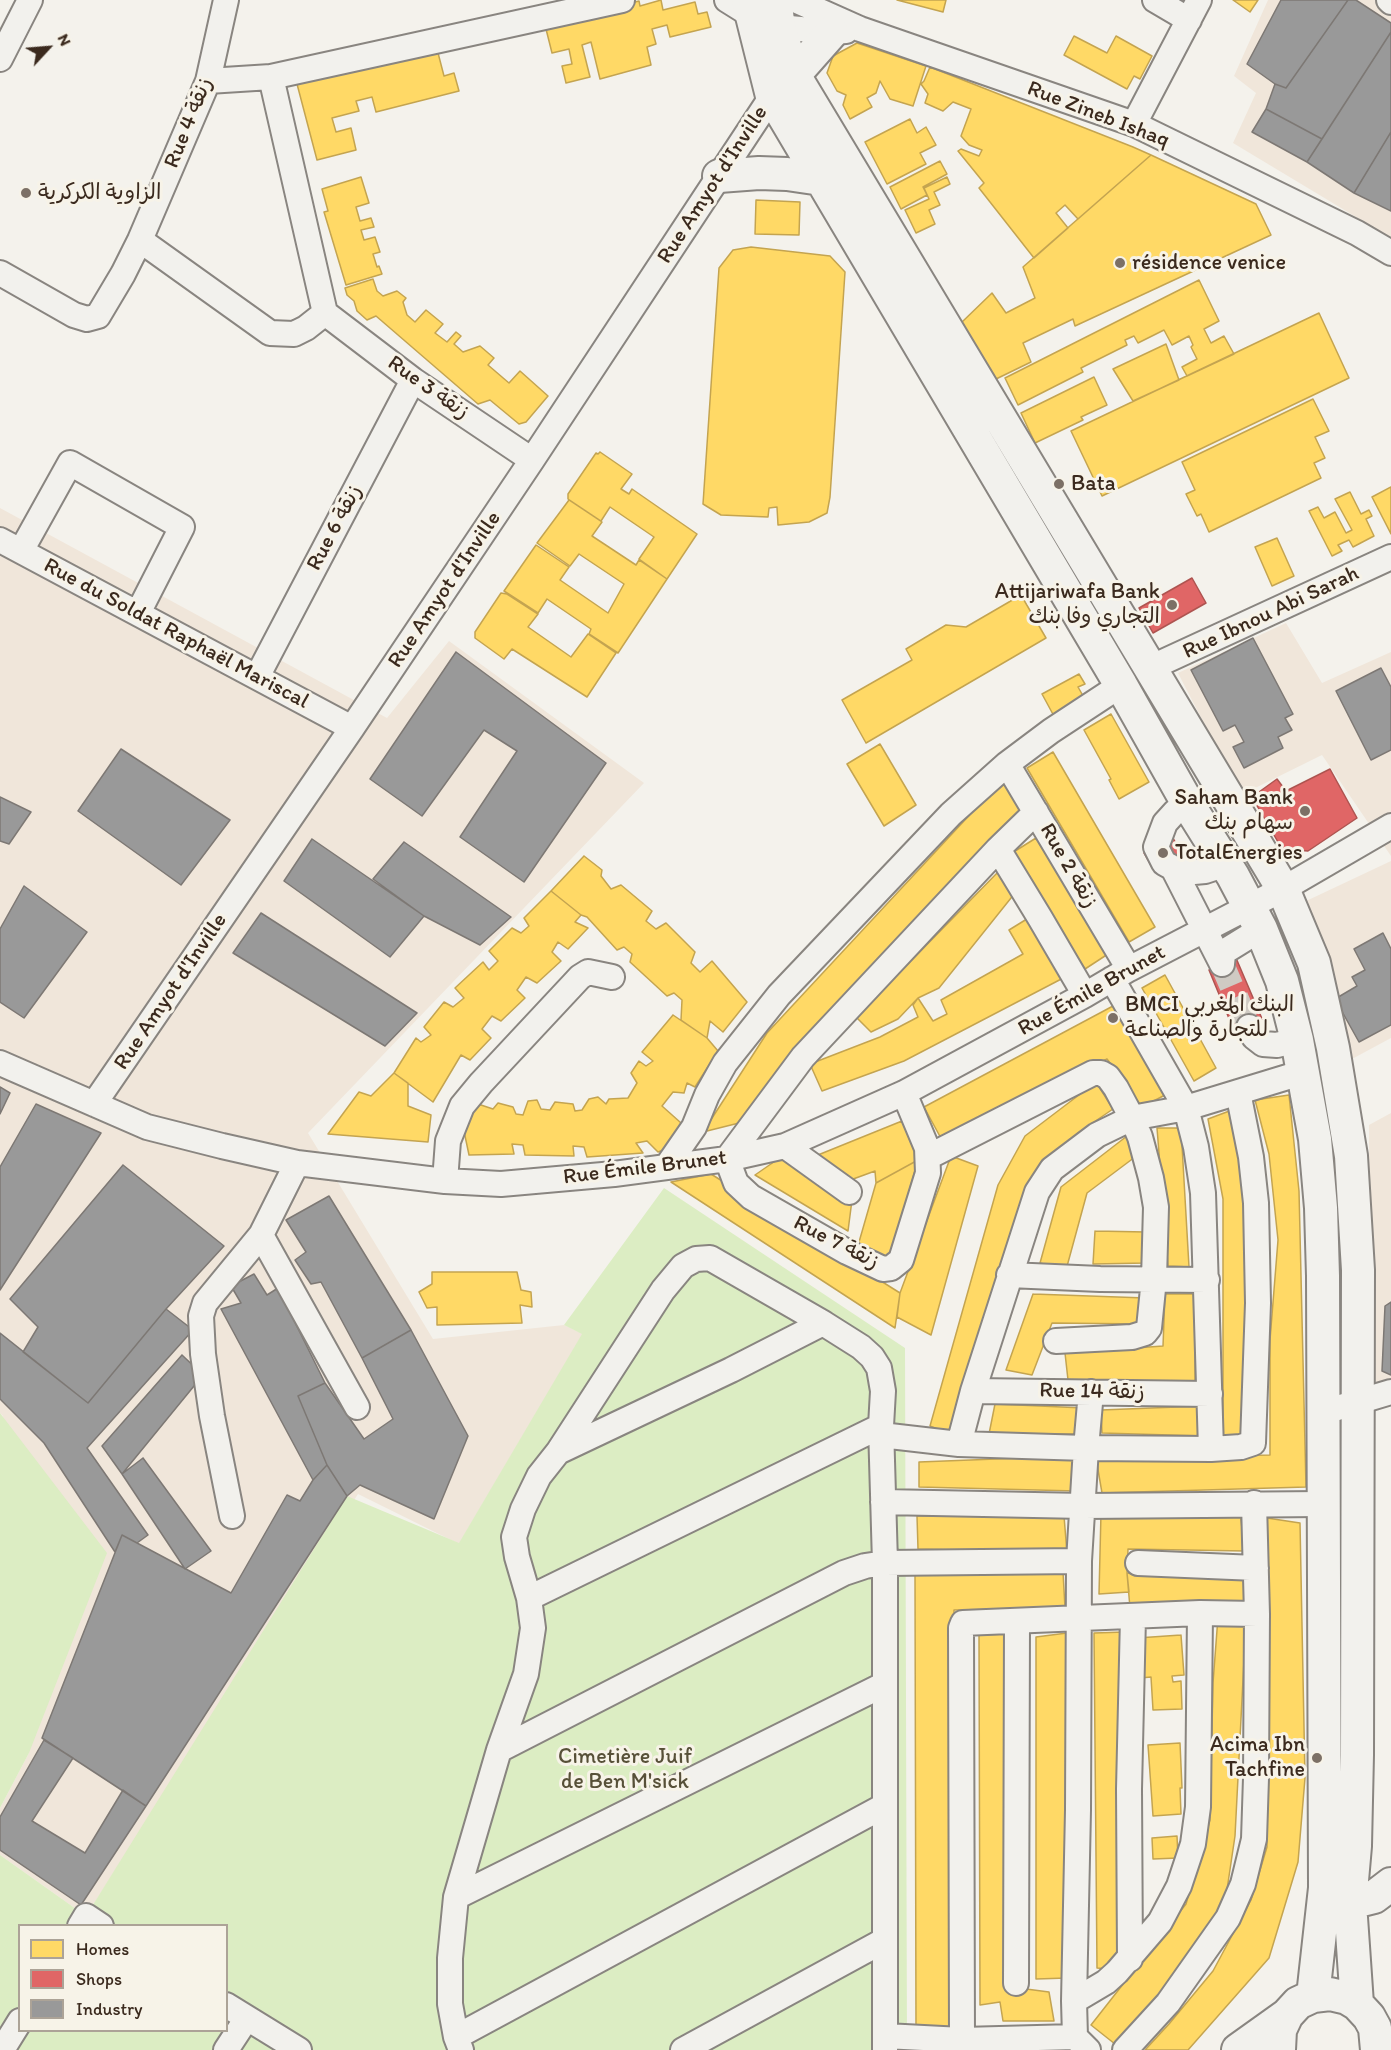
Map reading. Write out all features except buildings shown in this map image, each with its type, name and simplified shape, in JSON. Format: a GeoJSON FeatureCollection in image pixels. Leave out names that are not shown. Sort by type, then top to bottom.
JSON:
{"type":"FeatureCollection","features":[{"type":"Feature","properties":{"kind":"main road"},"geometry":{"type":"LineString","coordinates":[[756,8],[783,85],[821,179],[1121,685],[1188,804],[1226,864],[1255,917],[1282,981],[1304,1072],[1315,1139],[1321,1208],[1323,1504],[1338,1895],[1357,2004]]}},
{"type":"Feature","properties":{"kind":"main road"},"geometry":{"type":"LineString","coordinates":[[783,85],[846,31]]}},
{"type":"Feature","properties":{"kind":"main road"},"geometry":{"type":"LineString","coordinates":[[783,85],[1150,668],[1283,889],[1314,963],[1333,1048],[1351,1156],[1358,1270],[1359,1403],[1355,1846],[1338,1895],[1313,1996]]}},
{"type":"Feature","properties":{"kind":"main road"},"geometry":{"type":"LineString","coordinates":[[719,176],[759,173],[821,179]]}},
{"type":"Feature","properties":{"kind":"main road"},"geometry":{"type":"LineString","coordinates":[[1338,1895],[1391,1864]]}},
{"type":"Feature","properties":{"kind":"main road"},"geometry":{"type":"LineString","coordinates":[[1338,1895],[1374,1898],[1391,1884]]}},
{"type":"Feature","properties":{"kind":"main road"},"geometry":{"type":"LineString","coordinates":[[1238,2050],[1287,2015],[1298,2003],[1313,1996],[1330,1994],[1347,1998],[1357,2004],[1369,2017],[1375,2028],[1377,2050]]}},
{"type":"Feature","properties":{"kind":"main road"},"geometry":{"type":"LineString","coordinates":[[1279,2050],[1280,2030],[1287,2015]]}},
{"type":"Feature","properties":{"kind":"street"},"geometry":{"type":"LineString","coordinates":[[0,59],[30,0]]}},
{"type":"Feature","properties":{"kind":"street","name":"Rue 4 زنقة"},"geometry":{"type":"LineString","coordinates":[[0,273],[74,315],[87,319],[98,315],[106,305],[140,240],[208,81],[226,0]]}},
{"type":"Feature","properties":{"kind":"street"},"geometry":{"type":"LineString","coordinates":[[208,81],[272,76],[542,9],[622,0]]}},
{"type":"Feature","properties":{"kind":"street","name":"Rue Zineb Ishaq"},"geometry":{"type":"LineString","coordinates":[[795,0],[846,31]]}},
{"type":"Feature","properties":{"kind":"street"},"geometry":{"type":"LineString","coordinates":[[1134,124],[1194,10],[1155,0]]}},
{"type":"Feature","properties":{"kind":"street","name":"Rue Zineb Ishaq"},"geometry":{"type":"LineString","coordinates":[[756,8],[846,31],[1134,124],[1357,233],[1391,253]]}},
{"type":"Feature","properties":{"kind":"street"},"geometry":{"type":"LineString","coordinates":[[140,240],[270,333],[294,334],[326,313],[272,76]]}},
{"type":"Feature","properties":{"kind":"street","name":"Rue Amyot d'Inville"},"geometry":{"type":"LineString","coordinates":[[94,1104],[352,728],[719,176],[783,85]]}},
{"type":"Feature","properties":{"kind":"street","name":"Rue 3 زنقة"},"geometry":{"type":"LineString","coordinates":[[326,313],[413,380],[532,460]]}},
{"type":"Feature","properties":{"kind":"street","name":"Rue 6 زنقة"},"geometry":{"type":"LineString","coordinates":[[256,677],[413,380]]}},
{"type":"Feature","properties":{"kind":"street"},"geometry":{"type":"LineString","coordinates":[[10,545],[70,463],[182,527],[138,613]]}},
{"type":"Feature","properties":{"kind":"street","name":"Rue du Soldat Raphaël Mariscal"},"geometry":{"type":"LineString","coordinates":[[10,545],[352,728]]}},
{"type":"Feature","properties":{"kind":"street","name":"Rue Ibnou Abi Sarah"},"geometry":{"type":"LineString","coordinates":[[1150,668],[1391,557]]}},
{"type":"Feature","properties":{"kind":"street"},"geometry":{"type":"LineString","coordinates":[[667,1166],[694,1127],[726,1063],[779,995],[951,814],[1007,764],[1051,730],[1121,685]]}},
{"type":"Feature","properties":{"kind":"street","name":"Rue 2 زنقة"},"geometry":{"type":"LineString","coordinates":[[1007,764],[1036,812],[1186,1108],[1196,1147],[1203,1193],[1211,1449]]}},
{"type":"Feature","properties":{"kind":"street"},"geometry":{"type":"LineString","coordinates":[[1188,804],[1175,812],[1165,823],[1156,847],[1164,863],[1183,871],[1205,871],[1226,864]]}},
{"type":"Feature","properties":{"kind":"street"},"geometry":{"type":"LineString","coordinates":[[727,1159],[803,1057],[998,849],[1036,812]]}},
{"type":"Feature","properties":{"kind":"street"},"geometry":{"type":"LineString","coordinates":[[1173,868],[1222,964],[1223,954],[1283,889],[1391,826]]}},
{"type":"Feature","properties":{"kind":"street"},"geometry":{"type":"LineString","coordinates":[[998,849],[1085,995]]}},
{"type":"Feature","properties":{"kind":"street","name":"Rue Émile Brunet"},"geometry":{"type":"LineString","coordinates":[[0,1062],[147,1127],[297,1163],[445,1181],[501,1184],[575,1178],[727,1159],[785,1146],[904,1093],[1205,929],[1255,917]]}},
{"type":"Feature","properties":{"kind":"street"},"geometry":{"type":"LineString","coordinates":[[445,1181],[448,1141],[462,1106],[580,977],[588,972],[612,977]]}},
{"type":"Feature","properties":{"kind":"street"},"geometry":{"type":"LineString","coordinates":[[1249,1027],[1254,1036],[1263,1044],[1278,1045],[1297,1040]]}},
{"type":"Feature","properties":{"kind":"street"},"geometry":{"type":"LineString","coordinates":[[958,1444],[1036,1192],[1052,1169],[1096,1135],[1132,1118],[1186,1108],[1304,1072]]}},
{"type":"Feature","properties":{"kind":"street"},"geometry":{"type":"LineString","coordinates":[[928,1156],[1093,1073],[1101,1073],[1108,1077],[1132,1118],[1151,1178],[1155,1207],[1154,1279],[1149,1328],[1145,1333],[1132,1337],[1056,1341]]}},
{"type":"Feature","properties":{"kind":"street"},"geometry":{"type":"LineString","coordinates":[[529,1598],[881,1431],[958,1444],[1211,1449],[1251,1444],[1253,1440],[1258,1279],[1256,1203],[1251,1157],[1238,1092]]}},
{"type":"Feature","properties":{"kind":"street","name":"Rue 7 زنقة"},"geometry":{"type":"LineString","coordinates":[[727,1159],[736,1183],[751,1197],[848,1252],[883,1269],[891,1269],[901,1260],[928,1173],[927,1148],[904,1093]]}},
{"type":"Feature","properties":{"kind":"street"},"geometry":{"type":"LineString","coordinates":[[785,1146],[849,1192]]}},
{"type":"Feature","properties":{"kind":"street"},"geometry":{"type":"LineString","coordinates":[[232,1516],[212,1416],[200,1329],[201,1316],[205,1303],[261,1235],[297,1163]]}},
{"type":"Feature","properties":{"kind":"street"},"geometry":{"type":"LineString","coordinates":[[261,1235],[357,1407]]}},
{"type":"Feature","properties":{"kind":"street"},"geometry":{"type":"LineString","coordinates":[[884,1806],[591,1962],[458,2043],[450,2004],[450,1958],[456,1897],[499,1750],[526,1674],[533,1628],[529,1598],[517,1557],[514,1537],[523,1509],[540,1476],[663,1290],[682,1266],[696,1259],[710,1258],[861,1347],[879,1368],[883,1391],[881,1431],[885,1563],[883,1684],[884,1806],[885,1940],[885,2043],[962,2040],[1081,2044],[1074,2001],[1078,1810],[1078,1619],[1079,1561],[1092,1392]]}},
{"type":"Feature","properties":{"kind":"street"},"geometry":{"type":"LineString","coordinates":[[1010,1275],[1207,1280]]}},
{"type":"Feature","properties":{"kind":"street"},"geometry":{"type":"LineString","coordinates":[[558,1452],[731,1370],[822,1323]]}},
{"type":"Feature","properties":{"kind":"street","name":"Rue 14 زنقة"},"geometry":{"type":"LineString","coordinates":[[973,1391],[1210,1394]]}},
{"type":"Feature","properties":{"kind":"street"},"geometry":{"type":"LineString","coordinates":[[1324,1412],[1391,1392]]}},
{"type":"Feature","properties":{"kind":"street"},"geometry":{"type":"LineString","coordinates":[[883,1502],[1083,1506],[1323,1504]]}},
{"type":"Feature","properties":{"kind":"street"},"geometry":{"type":"LineString","coordinates":[[1125,2050],[1168,2003],[1202,1958],[1228,1918],[1243,1884],[1254,1839],[1257,1614],[1254,1503]]}},
{"type":"Feature","properties":{"kind":"street"},"geometry":{"type":"LineString","coordinates":[[499,1750],[844,1573],[864,1566],[885,1563],[1079,1561]]}},
{"type":"Feature","properties":{"kind":"street"},"geometry":{"type":"LineString","coordinates":[[1138,1563],[1256,1568]]}},
{"type":"Feature","properties":{"kind":"street"},"geometry":{"type":"LineString","coordinates":[[962,2040],[961,1628],[963,1623],[1133,1617],[1200,1612],[1257,1614]]}},
{"type":"Feature","properties":{"kind":"street"},"geometry":{"type":"LineString","coordinates":[[1074,2001],[1106,1982],[1130,1959],[1160,1922],[1179,1886],[1193,1844],[1198,1807],[1200,1612]]}},
{"type":"Feature","properties":{"kind":"street"},"geometry":{"type":"LineString","coordinates":[[1130,1959],[1129,1789],[1133,1617]]}},
{"type":"Feature","properties":{"kind":"street"},"geometry":{"type":"LineString","coordinates":[[1016,1983],[1017,1622]]}},
{"type":"Feature","properties":{"kind":"street"},"geometry":{"type":"LineString","coordinates":[[456,1897],[883,1684]]}},
{"type":"Feature","properties":{"kind":"street"},"geometry":{"type":"LineString","coordinates":[[81,1924],[86,1916],[98,1924]]}},
{"type":"Feature","properties":{"kind":"street"},"geometry":{"type":"LineString","coordinates":[[683,2050],[885,1940]]}},
{"type":"Feature","properties":{"kind":"street"},"geometry":{"type":"LineString","coordinates":[[228,2006],[299,2050]]}},
{"type":"Feature","properties":{"kind":"street"},"geometry":{"type":"LineString","coordinates":[[226,2050],[247,2018]]}},
{"type":"Feature","properties":{"kind":"street"},"geometry":{"type":"LineString","coordinates":[[2,2050],[18,2024]]}},
{"type":"Feature","properties":{"kind":"shaded area"},"geometry":{"type":"Polygon","coordinates":[[[1268,0],[1391,0],[1391,238],[1233,143],[1256,93],[1234,76],[1268,0]]]}},
{"type":"Feature","properties":{"kind":"shaded area"},"geometry":{"type":"Polygon","coordinates":[[[0,508],[387,718],[449,641],[644,783],[308,1133],[433,1339],[564,1325],[583,1334],[459,1544],[358,1494],[86,1916],[0,1855],[0,1808],[29,1753],[3,1416],[0,1413],[0,508]]]}},
{"type":"Feature","properties":{"kind":"shaded area"},"geometry":{"type":"Polygon","coordinates":[[[1286,623],[1322,683],[1391,652],[1391,856],[1322,755],[1241,795],[1178,673],[1286,623]]]}},
{"type":"Feature","properties":{"kind":"shaded area"},"geometry":{"type":"Polygon","coordinates":[[[1391,861],[1391,1038],[1352,1059],[1304,902],[1391,861]]]}},
{"type":"Feature","properties":{"kind":"shaded area"},"geometry":{"type":"Polygon","coordinates":[[[1391,1113],[1391,1380],[1383,1385],[1370,1384],[1369,1125],[1391,1113]]]}},
{"type":"Feature","properties":{"kind":"green space","name":"Cimetière Juif de Ben M'sick"},"geometry":{"type":"Polygon","coordinates":[[[664,1188],[905,1348],[907,2050],[0,2050],[0,1855],[86,1916],[347,1496],[459,1543],[582,1334],[564,1325],[664,1188]]]}},
{"type":"Feature","properties":{"kind":"green space"},"geometry":{"type":"Polygon","coordinates":[[[0,1413],[107,1553],[29,1753],[0,1808],[0,1413]]]}},
{"type":"Feature","properties":{"kind":"tunnel"},"geometry":{"type":"LineString","coordinates":[[1222,964],[1249,1027]]}},
{"type":"Feature","properties":{"kind":"place","name":"الزاوية الكركرية"},"geometry":{"type":"Point","coordinates":[26,193]}},
{"type":"Feature","properties":{"kind":"place","name":"résidence venice"},"geometry":{"type":"Point","coordinates":[1120,263]}},
{"type":"Feature","properties":{"kind":"place","name":"Bata"},"geometry":{"type":"Point","coordinates":[1059,484]}},
{"type":"Feature","properties":{"kind":"place","name":"Attijariwafa Bank التجاري وفا بنك"},"geometry":{"type":"Point","coordinates":[1172,605]}},
{"type":"Feature","properties":{"kind":"place","name":"Saham Bank سهام بنك"},"geometry":{"type":"Point","coordinates":[1305,811]}},
{"type":"Feature","properties":{"kind":"place","name":"TotalEnergies"},"geometry":{"type":"Point","coordinates":[1163,853]}},
{"type":"Feature","properties":{"kind":"place","name":"BMCI البنك المغربي للتجارة والصناعة"},"geometry":{"type":"Point","coordinates":[1113,1018]}},
{"type":"Feature","properties":{"kind":"place","name":"Acima Ibn Tachfine"},"geometry":{"type":"Point","coordinates":[1317,1758]}}]}
